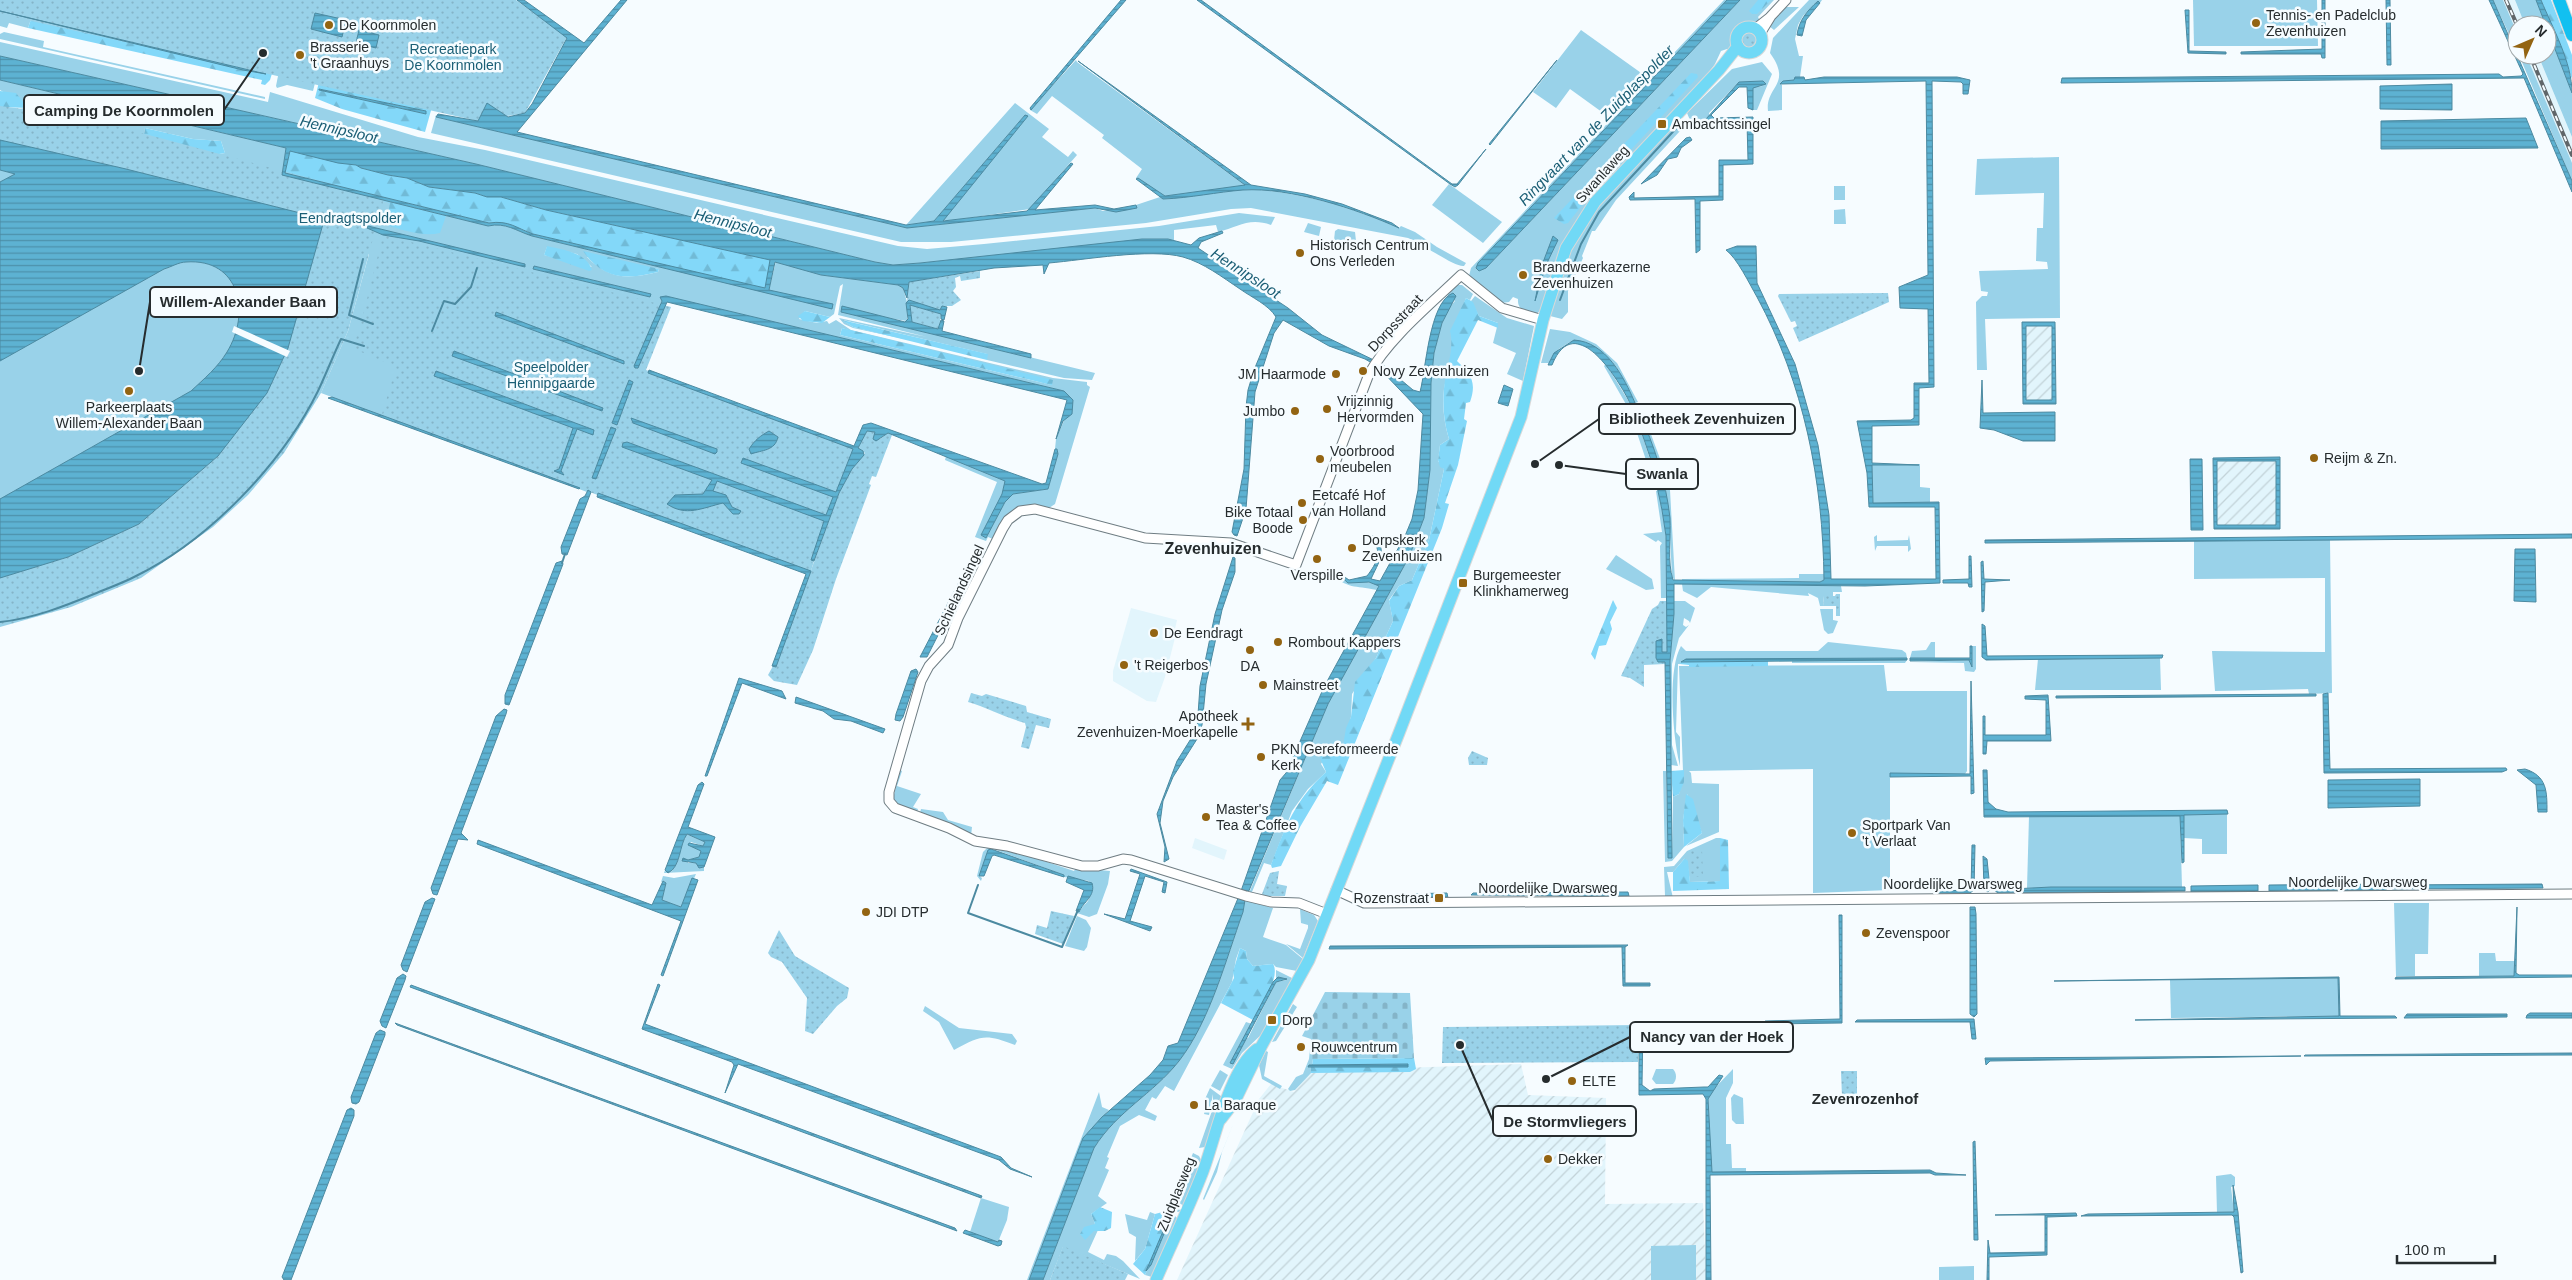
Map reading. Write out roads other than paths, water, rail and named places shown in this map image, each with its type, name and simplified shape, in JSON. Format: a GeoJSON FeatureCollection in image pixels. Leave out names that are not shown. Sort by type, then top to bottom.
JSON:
{"type":"FeatureCollection","features":[{"type":"Feature","properties":{"kind":"highway"},"geometry":{"type":"LineString","coordinates":[[2559,0],[2572,35]]}},
{"type":"Feature","properties":{"kind":"main road"},"geometry":{"type":"LineString","coordinates":[[1746,28],[1758,31],[1762,42],[1758,49],[1752,52],[1740,48],[1737,39],[1740,31],[1746,28]]}},
{"type":"Feature","properties":{"kind":"main road","name":"Swanlaweg"},"geometry":{"type":"LineString","coordinates":[[1543,320],[1559,266],[1570,240],[1587,213],[1740,48]]}},
{"type":"Feature","properties":{"kind":"main road"},"geometry":{"type":"LineString","coordinates":[[1327,914],[1521,417],[1543,320]]}},
{"type":"Feature","properties":{"kind":"main road","name":"Zuidplasweg"},"geometry":{"type":"LineString","coordinates":[[1156,1280],[1202,1175],[1221,1119],[1235,1101],[1262,1045],[1300,979],[1327,914]]}},
{"type":"Feature","properties":{"kind":"street"},"geometry":{"type":"LineString","coordinates":[[1758,31],[1786,0]]}},
{"type":"Feature","properties":{"kind":"street","name":"Dorpsstraat"},"geometry":{"type":"LineString","coordinates":[[1054,514],[1145,538],[1230,543],[1296,565],[1359,397],[1373,368],[1460,275],[1495,304],[1511,312],[1543,320]]}},
{"type":"Feature","properties":{"kind":"street","name":"Schielandsingel"},"geometry":{"type":"LineString","coordinates":[[1054,514],[1036,509],[1020,511],[1008,520],[1003,528],[958,618],[948,644],[925,671],[889,792],[889,801],[895,808],[983,843],[1013,847],[1082,866],[1098,866],[1123,859],[1131,860],[1243,895],[1271,902],[1298,902],[1327,914]]}},
{"type":"Feature","properties":{"kind":"street","name":"Noordelijke Dwarsweg"},"geometry":{"type":"LineString","coordinates":[[1336,890],[1364,903],[2572,894]]}},
{"type":"Feature","properties":{"kind":"waterway"},"geometry":{"type":"LineString","coordinates":[[1560,300],[1581,244],[1599,212],[1681,123]]}},
{"type":"Feature","properties":{"kind":"waterway"},"geometry":{"type":"LineString","coordinates":[[363,259],[349,315],[373,324]]}},
{"type":"Feature","properties":{"kind":"waterway"},"geometry":{"type":"LineString","coordinates":[[432,331],[444,301],[455,304],[471,287],[477,268]]}},
{"type":"Feature","properties":{"kind":"waterway"},"geometry":{"type":"LineString","coordinates":[[0,622],[48,611],[121,583],[163,561],[190,542],[241,497],[285,446],[318,391],[341,339],[364,346]]}},
{"type":"Feature","properties":{"kind":"waterway"},"geometry":{"type":"LineString","coordinates":[[562,563],[565,554]]}},
{"type":"Feature","properties":{"kind":"waterway"},"geometry":{"type":"LineString","coordinates":[[978,885],[968,913],[1062,947],[1078,910]]}},
{"type":"Feature","properties":{"kind":"railway"},"geometry":{"type":"LineString","coordinates":[[2506,0],[2513,15]]}},
{"type":"Feature","properties":{"kind":"railway"},"geometry":{"type":"LineString","coordinates":[[2534,65],[2572,155]]}},
{"type":"Feature","properties":{"kind":"place","name":"Tennis- en Padelclub Zevenhuizen"},"geometry":{"type":"Point","coordinates":[2256,23]}},
{"type":"Feature","properties":{"kind":"place","name":"De Koornmolen"},"geometry":{"type":"Point","coordinates":[329,25]}},
{"type":"Feature","properties":{"kind":"place","name":"Camping De Koornmolen"},"geometry":{"type":"Point","coordinates":[263,53]}},
{"type":"Feature","properties":{"kind":"place","name":"Brasserie 't Graanhuys"},"geometry":{"type":"Point","coordinates":[300,55]}},
{"type":"Feature","properties":{"kind":"place","name":"Ambachtssingel"},"geometry":{"type":"Point","coordinates":[1662,124]}},
{"type":"Feature","properties":{"kind":"place","name":"Historisch Centrum Ons Verleden"},"geometry":{"type":"Point","coordinates":[1300,253]}},
{"type":"Feature","properties":{"kind":"place","name":"Brandweerkazerne Zevenhuizen"},"geometry":{"type":"Point","coordinates":[1523,275]}},
{"type":"Feature","properties":{"kind":"place","name":"Willem-Alexander Baan"},"geometry":{"type":"Point","coordinates":[139,371]}},
{"type":"Feature","properties":{"kind":"place","name":"Novy Zevenhuizen"},"geometry":{"type":"Point","coordinates":[1363,371]}},
{"type":"Feature","properties":{"kind":"place","name":"JM Haarmode"},"geometry":{"type":"Point","coordinates":[1336,374]}},
{"type":"Feature","properties":{"kind":"place","name":"Parkeerplaats Willem-Alexander Baan"},"geometry":{"type":"Point","coordinates":[129,391]}},
{"type":"Feature","properties":{"kind":"place","name":"Vrijzinnig Hervormden"},"geometry":{"type":"Point","coordinates":[1327,409]}},
{"type":"Feature","properties":{"kind":"place","name":"Jumbo"},"geometry":{"type":"Point","coordinates":[1295,411]}},
{"type":"Feature","properties":{"kind":"place","name":"Reijm & Zn."},"geometry":{"type":"Point","coordinates":[2314,458]}},
{"type":"Feature","properties":{"kind":"place","name":"Voorbrood meubelen"},"geometry":{"type":"Point","coordinates":[1320,459]}},
{"type":"Feature","properties":{"kind":"place","name":"Bibliotheek Zevenhuizen"},"geometry":{"type":"Point","coordinates":[1535,464]}},
{"type":"Feature","properties":{"kind":"place","name":"Swanla"},"geometry":{"type":"Point","coordinates":[1559,465]}},
{"type":"Feature","properties":{"kind":"place","name":"Eetcafé Hof van Holland"},"geometry":{"type":"Point","coordinates":[1302,503]}},
{"type":"Feature","properties":{"kind":"place","name":"Bike Totaal Boode"},"geometry":{"type":"Point","coordinates":[1303,520]}},
{"type":"Feature","properties":{"kind":"place","name":"Dorpskerk Zevenhuizen"},"geometry":{"type":"Point","coordinates":[1352,548]}},
{"type":"Feature","properties":{"kind":"place","name":"Verspille"},"geometry":{"type":"Point","coordinates":[1317,559]}},
{"type":"Feature","properties":{"kind":"place","name":"Burgemeester Klinkhamerweg"},"geometry":{"type":"Point","coordinates":[1463,583]}},
{"type":"Feature","properties":{"kind":"place","name":"De Eendragt"},"geometry":{"type":"Point","coordinates":[1154,633]}},
{"type":"Feature","properties":{"kind":"place","name":"Rombout Kappers"},"geometry":{"type":"Point","coordinates":[1278,642]}},
{"type":"Feature","properties":{"kind":"place","name":"DA"},"geometry":{"type":"Point","coordinates":[1250,650]}},
{"type":"Feature","properties":{"kind":"place","name":"'t Reigerbos"},"geometry":{"type":"Point","coordinates":[1124,665]}},
{"type":"Feature","properties":{"kind":"place","name":"Mainstreet"},"geometry":{"type":"Point","coordinates":[1263,685]}},
{"type":"Feature","properties":{"kind":"place","name":"Apotheek Zevenhuizen-Moerkapelle"},"geometry":{"type":"Point","coordinates":[1248,724]}},
{"type":"Feature","properties":{"kind":"place","name":"PKN Gereformeerde Kerk"},"geometry":{"type":"Point","coordinates":[1261,757]}},
{"type":"Feature","properties":{"kind":"place","name":"Master's Tea & Coffee"},"geometry":{"type":"Point","coordinates":[1206,817]}},
{"type":"Feature","properties":{"kind":"place","name":"Sportpark Van 't Verlaat"},"geometry":{"type":"Point","coordinates":[1852,833]}},
{"type":"Feature","properties":{"kind":"place","name":"Rozenstraat"},"geometry":{"type":"Point","coordinates":[1439,898]}},
{"type":"Feature","properties":{"kind":"place","name":"JDI DTP"},"geometry":{"type":"Point","coordinates":[866,912]}},
{"type":"Feature","properties":{"kind":"place","name":"Zevenspoor"},"geometry":{"type":"Point","coordinates":[1866,933]}},
{"type":"Feature","properties":{"kind":"place","name":"Dorp"},"geometry":{"type":"Point","coordinates":[1272,1020]}},
{"type":"Feature","properties":{"kind":"place","name":"De Stormvliegers"},"geometry":{"type":"Point","coordinates":[1460,1045]}},
{"type":"Feature","properties":{"kind":"place","name":"Rouwcentrum"},"geometry":{"type":"Point","coordinates":[1301,1047]}},
{"type":"Feature","properties":{"kind":"place","name":"Nancy van der Hoek"},"geometry":{"type":"Point","coordinates":[1546,1079]}},
{"type":"Feature","properties":{"kind":"place","name":"ELTE"},"geometry":{"type":"Point","coordinates":[1572,1081]}},
{"type":"Feature","properties":{"kind":"place","name":"La Baraque"},"geometry":{"type":"Point","coordinates":[1194,1105]}},
{"type":"Feature","properties":{"kind":"place","name":"Dekker"},"geometry":{"type":"Point","coordinates":[1548,1159]}},
{"type":"Feature","properties":{"kind":"district","name":"Zevenhuizen"},"geometry":{"type":"Point","coordinates":[1213,548]}},
{"type":"Feature","properties":{"kind":"district","name":"Zevenrozenhof"},"geometry":{"type":"Point","coordinates":[1865,1098]}},
{"type":"Feature","properties":{"kind":"park label","name":"Recreatiepark De Koornmolen"},"geometry":{"type":"Point","coordinates":[453,58]}},
{"type":"Feature","properties":{"kind":"park label","name":"Eendragtspolder"},"geometry":{"type":"Point","coordinates":[350,218]}},
{"type":"Feature","properties":{"kind":"park label","name":"Speelpolder Hennipgaarde"},"geometry":{"type":"Point","coordinates":[551,376]}},
{"type":"Feature","properties":{"kind":"water label","name":"Ringvaart van de Zuidplaspolder"},"geometry":{"type":"Point","coordinates":[1596,125]}},
{"type":"Feature","properties":{"kind":"water label","name":"Hennipsloot"},"geometry":{"type":"Point","coordinates":[339,129]}},
{"type":"Feature","properties":{"kind":"water label","name":"Hennipsloot"},"geometry":{"type":"Point","coordinates":[733,223]}},
{"type":"Feature","properties":{"kind":"water label","name":"Hennipsloot"},"geometry":{"type":"Point","coordinates":[1246,273]}}]}
